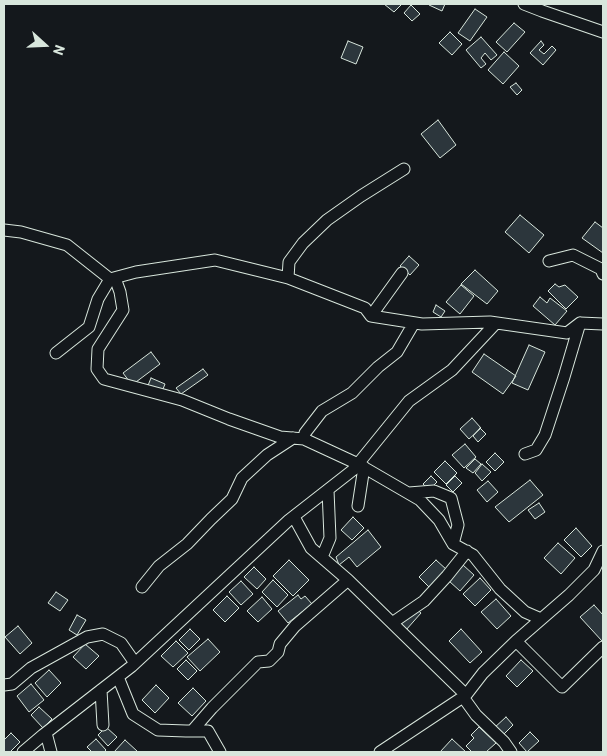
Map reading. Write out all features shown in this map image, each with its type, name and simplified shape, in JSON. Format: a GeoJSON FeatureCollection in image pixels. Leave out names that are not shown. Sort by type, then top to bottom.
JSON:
{"type":"FeatureCollection","features":[{"type":"Feature","properties":{"kind":"street"},"geometry":{"type":"LineString","coordinates":[[524,4],[603,32]]}},
{"type":"Feature","properties":{"kind":"street"},"geometry":{"type":"LineString","coordinates":[[288,278],[290,262],[302,243],[327,220],[404,169]]}},
{"type":"Feature","properties":{"kind":"street"},"geometry":{"type":"LineString","coordinates":[[4,230],[20,232],[67,245],[113,278],[120,292],[123,310],[98,349],[97,368],[104,378],[182,400],[228,420],[280,437],[299,438],[361,466],[420,500],[439,520],[453,544],[473,555],[500,590],[525,612],[541,619]]}},
{"type":"Feature","properties":{"kind":"street"},"geometry":{"type":"LineString","coordinates":[[549,261],[573,255],[600,269],[603,274]]}},
{"type":"Feature","properties":{"kind":"street"},"geometry":{"type":"LineString","coordinates":[[56,353],[89,327],[98,299],[113,278],[136,272],[215,260],[288,278],[365,308],[371,316],[422,324],[490,322],[567,333],[580,323],[603,324]]}},
{"type":"Feature","properties":{"kind":"street"},"geometry":{"type":"LineString","coordinates":[[371,316],[402,273]]}},
{"type":"Feature","properties":{"kind":"street"},"geometry":{"type":"LineString","coordinates":[[142,587],[159,566],[187,544],[232,499],[242,478],[267,455],[305,434],[322,411],[352,393],[397,352],[414,323]]}},
{"type":"Feature","properties":{"kind":"street"},"geometry":{"type":"LineString","coordinates":[[24,752],[135,663],[294,517],[353,470],[361,466],[409,401],[452,370],[496,323]]}},
{"type":"Feature","properties":{"kind":"street"},"geometry":{"type":"LineString","coordinates":[[525,454],[536,450],[545,435],[580,323]]}},
{"type":"Feature","properties":{"kind":"street"},"geometry":{"type":"LineString","coordinates":[[358,506],[361,466]]}},
{"type":"Feature","properties":{"kind":"street"},"geometry":{"type":"LineString","coordinates":[[322,557],[330,538],[328,490]]}},
{"type":"Feature","properties":{"kind":"street"},"geometry":{"type":"LineString","coordinates":[[408,493],[434,491],[451,498],[458,526],[453,544]]}},
{"type":"Feature","properties":{"kind":"street"},"geometry":{"type":"LineString","coordinates":[[294,517],[311,548],[348,580],[464,696],[476,715],[504,742],[510,752]]}},
{"type":"Feature","properties":{"kind":"street"},"geometry":{"type":"LineString","coordinates":[[380,752],[464,696],[483,673],[516,641],[569,596],[594,570],[600,568],[603,551]]}},
{"type":"Feature","properties":{"kind":"street"},"geometry":{"type":"LineString","coordinates":[[392,623],[424,601],[467,552]]}},
{"type":"Feature","properties":{"kind":"street"},"geometry":{"type":"LineString","coordinates":[[192,731],[258,662],[270,661],[278,652],[280,644],[294,626],[348,580]]}},
{"type":"Feature","properties":{"kind":"street"},"geometry":{"type":"LineString","coordinates":[[4,685],[12,684],[31,668],[87,637],[103,634],[121,643],[135,663]]}},
{"type":"Feature","properties":{"kind":"street"},"geometry":{"type":"LineString","coordinates":[[516,641],[562,687],[603,647]]}},
{"type":"Feature","properties":{"kind":"street"},"geometry":{"type":"LineString","coordinates":[[118,677],[133,714],[158,730],[208,731],[220,752]]}},
{"type":"Feature","properties":{"kind":"street"},"geometry":{"type":"LineString","coordinates":[[101,690],[103,725]]}},
{"type":"Feature","properties":{"kind":"street"},"geometry":{"type":"LineString","coordinates":[[46,733],[51,752]]}},
{"type":"Feature","properties":{"kind":"building"},"geometry":{"type":"Polygon","coordinates":[[[384,4],[402,4],[394,12],[384,4]]]}},
{"type":"Feature","properties":{"kind":"building"},"geometry":{"type":"Polygon","coordinates":[[[430,4],[445,4],[442,11],[430,4]]]}},
{"type":"Feature","properties":{"kind":"building"},"geometry":{"type":"Polygon","coordinates":[[[411,5],[420,14],[412,21],[404,13],[411,5]]]}},
{"type":"Feature","properties":{"kind":"building"},"geometry":{"type":"Polygon","coordinates":[[[475,9],[487,17],[470,41],[458,33],[475,9]]]}},
{"type":"Feature","properties":{"kind":"building"},"geometry":{"type":"Polygon","coordinates":[[[514,23],[525,32],[507,52],[496,42],[514,23]]]}},
{"type":"Feature","properties":{"kind":"building"},"geometry":{"type":"Polygon","coordinates":[[[450,32],[462,44],[452,55],[439,43],[450,32]]]}},
{"type":"Feature","properties":{"kind":"building"},"geometry":{"type":"Polygon","coordinates":[[[481,37],[497,55],[491,60],[485,53],[481,58],[486,64],[481,68],[466,50],[481,37]]]}},
{"type":"Feature","properties":{"kind":"building"},"geometry":{"type":"Polygon","coordinates":[[[348,41],[363,47],[356,64],[341,58],[348,41]]]}},
{"type":"Feature","properties":{"kind":"building"},"geometry":{"type":"Polygon","coordinates":[[[541,41],[544,45],[539,50],[544,54],[552,46],[556,50],[543,65],[530,53],[541,41]]]}},
{"type":"Feature","properties":{"kind":"building"},"geometry":{"type":"Polygon","coordinates":[[[504,52],[519,66],[503,84],[488,70],[504,52]]]}},
{"type":"Feature","properties":{"kind":"building"},"geometry":{"type":"Polygon","coordinates":[[[516,83],[522,90],[517,95],[510,87],[516,83]]]}},
{"type":"Feature","properties":{"kind":"building"},"geometry":{"type":"Polygon","coordinates":[[[438,120],[456,145],[440,158],[421,134],[438,120]]]}},
{"type":"Feature","properties":{"kind":"building"},"geometry":{"type":"Polygon","coordinates":[[[520,215],[544,235],[529,253],[505,232],[520,215]]]}},
{"type":"Feature","properties":{"kind":"building"},"geometry":{"type":"Polygon","coordinates":[[[595,222],[603,228],[603,253],[582,238],[595,222]]]}},
{"type":"Feature","properties":{"kind":"building"},"geometry":{"type":"Polygon","coordinates":[[[409,256],[419,265],[410,275],[400,266],[409,256]]]}},
{"type":"Feature","properties":{"kind":"building"},"geometry":{"type":"Polygon","coordinates":[[[475,270],[498,291],[487,304],[461,284],[475,270]]]}},
{"type":"Feature","properties":{"kind":"building"},"geometry":{"type":"Polygon","coordinates":[[[555,284],[559,287],[565,285],[578,297],[566,309],[548,291],[555,284]]]}},
{"type":"Feature","properties":{"kind":"building"},"geometry":{"type":"Polygon","coordinates":[[[461,285],[474,296],[460,314],[446,302],[461,285]]]}},
{"type":"Feature","properties":{"kind":"building"},"geometry":{"type":"Polygon","coordinates":[[[540,297],[547,303],[550,298],[567,311],[555,325],[533,306],[540,297]]]}},
{"type":"Feature","properties":{"kind":"building"},"geometry":{"type":"Polygon","coordinates":[[[436,305],[445,311],[441,317],[433,312],[436,305]]]}},
{"type":"Feature","properties":{"kind":"building"},"geometry":{"type":"Polygon","coordinates":[[[529,345],[545,352],[528,390],[512,383],[529,345]]]}},
{"type":"Feature","properties":{"kind":"building"},"geometry":{"type":"Polygon","coordinates":[[[151,352],[160,364],[132,385],[123,373],[151,352]]]}},
{"type":"Feature","properties":{"kind":"building"},"geometry":{"type":"Polygon","coordinates":[[[484,354],[516,376],[503,394],[472,372],[484,354]]]}},
{"type":"Feature","properties":{"kind":"building"},"geometry":{"type":"Polygon","coordinates":[[[203,369],[208,375],[181,394],[176,388],[203,369]]]}},
{"type":"Feature","properties":{"kind":"building"},"geometry":{"type":"Polygon","coordinates":[[[151,378],[165,384],[161,394],[147,388],[151,378]]]}},
{"type":"Feature","properties":{"kind":"building"},"geometry":{"type":"Polygon","coordinates":[[[472,418],[481,428],[469,439],[460,429],[472,418]]]}},
{"type":"Feature","properties":{"kind":"building"},"geometry":{"type":"Polygon","coordinates":[[[480,428],[486,434],[478,442],[473,436],[480,428]]]}},
{"type":"Feature","properties":{"kind":"building"},"geometry":{"type":"Polygon","coordinates":[[[465,444],[476,457],[464,468],[452,455],[465,444]]]}},
{"type":"Feature","properties":{"kind":"building"},"geometry":{"type":"Polygon","coordinates":[[[495,453],[504,462],[495,471],[486,462],[495,453]]]}},
{"type":"Feature","properties":{"kind":"building"},"geometry":{"type":"Polygon","coordinates":[[[475,459],[481,464],[473,473],[466,468],[475,459]]]}},
{"type":"Feature","properties":{"kind":"building"},"geometry":{"type":"Polygon","coordinates":[[[445,461],[457,473],[446,484],[434,472],[445,461]]]}},
{"type":"Feature","properties":{"kind":"building"},"geometry":{"type":"Polygon","coordinates":[[[482,464],[491,472],[482,481],[475,473],[482,464]]]}},
{"type":"Feature","properties":{"kind":"building"},"geometry":{"type":"Polygon","coordinates":[[[431,476],[437,482],[429,490],[423,484],[431,476]]]}},
{"type":"Feature","properties":{"kind":"building"},"geometry":{"type":"Polygon","coordinates":[[[455,476],[462,483],[453,492],[446,485],[455,476]]]}},
{"type":"Feature","properties":{"kind":"building"},"geometry":{"type":"Polygon","coordinates":[[[530,480],[543,495],[509,522],[495,507],[530,480]]]}},
{"type":"Feature","properties":{"kind":"building"},"geometry":{"type":"Polygon","coordinates":[[[488,481],[498,492],[487,502],[477,490],[488,481]]]}},
{"type":"Feature","properties":{"kind":"building"},"geometry":{"type":"Polygon","coordinates":[[[539,503],[545,512],[535,519],[528,510],[539,503]]]}},
{"type":"Feature","properties":{"kind":"building"},"geometry":{"type":"Polygon","coordinates":[[[353,517],[364,528],[352,540],[341,530],[353,517]]]}},
{"type":"Feature","properties":{"kind":"building"},"geometry":{"type":"Polygon","coordinates":[[[576,528],[592,546],[581,557],[564,540],[576,528]]]}},
{"type":"Feature","properties":{"kind":"building"},"geometry":{"type":"Polygon","coordinates":[[[368,530],[381,547],[357,567],[349,557],[339,565],[336,557],[368,530]]]}},
{"type":"Feature","properties":{"kind":"building"},"geometry":{"type":"Polygon","coordinates":[[[558,543],[575,558],[561,574],[544,558],[558,543]]]}},
{"type":"Feature","properties":{"kind":"building"},"geometry":{"type":"Polygon","coordinates":[[[289,560],[309,580],[293,596],[273,576],[289,560]]]}},
{"type":"Feature","properties":{"kind":"building"},"geometry":{"type":"Polygon","coordinates":[[[436,560],[447,570],[430,588],[419,577],[436,560]]]}},
{"type":"Feature","properties":{"kind":"building"},"geometry":{"type":"Polygon","coordinates":[[[463,565],[474,575],[460,591],[449,581],[463,565]]]}},
{"type":"Feature","properties":{"kind":"building"},"geometry":{"type":"Polygon","coordinates":[[[254,567],[266,579],[257,589],[244,577],[254,567]]]}},
{"type":"Feature","properties":{"kind":"building"},"geometry":{"type":"Polygon","coordinates":[[[480,578],[491,590],[475,606],[463,594],[480,578]]]}},
{"type":"Feature","properties":{"kind":"building"},"geometry":{"type":"Polygon","coordinates":[[[273,580],[288,595],[277,607],[262,592],[273,580]]]}},
{"type":"Feature","properties":{"kind":"building"},"geometry":{"type":"Polygon","coordinates":[[[241,581],[253,594],[241,605],[229,592],[241,581]]]}},
{"type":"Feature","properties":{"kind":"building"},"geometry":{"type":"Polygon","coordinates":[[[56,592],[68,600],[60,611],[48,603],[56,592]]]}},
{"type":"Feature","properties":{"kind":"building"},"geometry":{"type":"Polygon","coordinates":[[[298,595],[301,599],[305,596],[312,604],[288,623],[278,611],[298,595]]]}},
{"type":"Feature","properties":{"kind":"building"},"geometry":{"type":"Polygon","coordinates":[[[227,596],[239,608],[225,622],[213,610],[227,596]]]}},
{"type":"Feature","properties":{"kind":"building"},"geometry":{"type":"Polygon","coordinates":[[[262,597],[272,609],[258,622],[247,611],[262,597]]]}},
{"type":"Feature","properties":{"kind":"building"},"geometry":{"type":"Polygon","coordinates":[[[496,599],[511,616],[497,629],[481,612],[496,599]]]}},
{"type":"Feature","properties":{"kind":"building"},"geometry":{"type":"Polygon","coordinates":[[[594,605],[603,615],[602,641],[580,617],[594,605]]]}},
{"type":"Feature","properties":{"kind":"building"},"geometry":{"type":"Polygon","coordinates":[[[414,607],[421,613],[406,630],[399,624],[414,607]]]}},
{"type":"Feature","properties":{"kind":"building"},"geometry":{"type":"Polygon","coordinates":[[[77,615],[86,620],[77,635],[69,630],[77,615]]]}},
{"type":"Feature","properties":{"kind":"building"},"geometry":{"type":"Polygon","coordinates":[[[18,626],[32,643],[20,654],[5,637],[18,626]]]}},
{"type":"Feature","properties":{"kind":"building"},"geometry":{"type":"Polygon","coordinates":[[[190,629],[200,639],[189,650],[179,640],[190,629]]]}},
{"type":"Feature","properties":{"kind":"building"},"geometry":{"type":"Polygon","coordinates":[[[461,629],[482,652],[470,663],[449,641],[461,629]]]}},
{"type":"Feature","properties":{"kind":"building"},"geometry":{"type":"Polygon","coordinates":[[[208,639],[220,652],[200,671],[187,657],[208,639]]]}},
{"type":"Feature","properties":{"kind":"building"},"geometry":{"type":"Polygon","coordinates":[[[176,641],[188,653],[173,667],[161,656],[176,641]]]}},
{"type":"Feature","properties":{"kind":"building"},"geometry":{"type":"Polygon","coordinates":[[[85,644],[99,656],[86,669],[73,657],[85,644]]]}},
{"type":"Feature","properties":{"kind":"building"},"geometry":{"type":"Polygon","coordinates":[[[186,660],[197,671],[188,680],[177,669],[186,660]]]}},
{"type":"Feature","properties":{"kind":"building"},"geometry":{"type":"Polygon","coordinates":[[[521,660],[533,671],[517,687],[506,676],[521,660]]]}},
{"type":"Feature","properties":{"kind":"building"},"geometry":{"type":"Polygon","coordinates":[[[49,670],[61,683],[47,697],[35,683],[49,670]]]}},
{"type":"Feature","properties":{"kind":"building"},"geometry":{"type":"Polygon","coordinates":[[[31,684],[44,700],[29,712],[17,696],[31,684]]]}},
{"type":"Feature","properties":{"kind":"building"},"geometry":{"type":"Polygon","coordinates":[[[156,685],[169,698],[155,713],[142,700],[156,685]]]}},
{"type":"Feature","properties":{"kind":"building"},"geometry":{"type":"Polygon","coordinates":[[[193,688],[206,701],[192,716],[178,703],[193,688]]]}},
{"type":"Feature","properties":{"kind":"building"},"geometry":{"type":"Polygon","coordinates":[[[39,707],[52,719],[43,728],[31,715],[39,707]]]}},
{"type":"Feature","properties":{"kind":"building"},"geometry":{"type":"Polygon","coordinates":[[[506,717],[513,725],[501,737],[493,729],[506,717]]]}},
{"type":"Feature","properties":{"kind":"building"},"geometry":{"type":"Polygon","coordinates":[[[106,727],[117,737],[108,746],[98,735],[106,727]]]}},
{"type":"Feature","properties":{"kind":"building"},"geometry":{"type":"Polygon","coordinates":[[[479,727],[496,743],[486,752],[472,752],[466,746],[474,738],[471,735],[479,727]]]}},
{"type":"Feature","properties":{"kind":"building"},"geometry":{"type":"Polygon","coordinates":[[[530,732],[539,741],[527,752],[519,743],[530,732]]]}},
{"type":"Feature","properties":{"kind":"building"},"geometry":{"type":"Polygon","coordinates":[[[11,733],[20,742],[10,752],[4,752],[4,740],[11,733]]]}},
{"type":"Feature","properties":{"kind":"building"},"geometry":{"type":"Polygon","coordinates":[[[96,739],[106,750],[104,752],[92,752],[87,747],[96,739]]]}},
{"type":"Feature","properties":{"kind":"building"},"geometry":{"type":"Polygon","coordinates":[[[452,739],[466,752],[440,752],[452,739]]]}},
{"type":"Feature","properties":{"kind":"building"},"geometry":{"type":"Polygon","coordinates":[[[125,740],[137,751],[114,752],[125,740]]]}}]}
